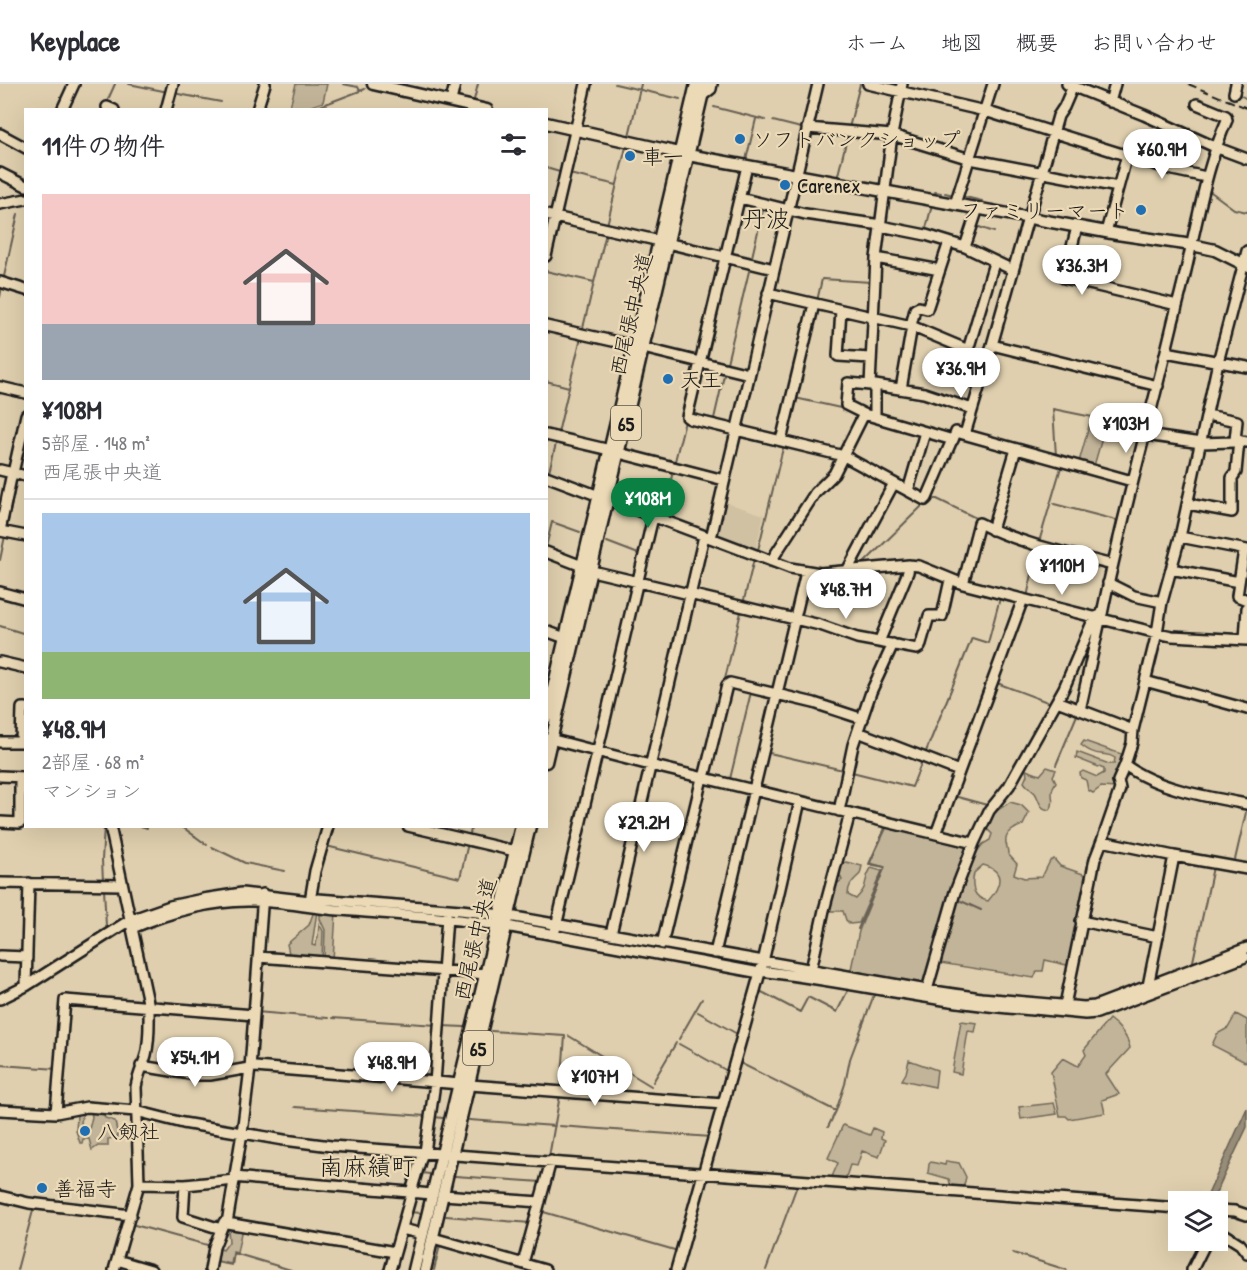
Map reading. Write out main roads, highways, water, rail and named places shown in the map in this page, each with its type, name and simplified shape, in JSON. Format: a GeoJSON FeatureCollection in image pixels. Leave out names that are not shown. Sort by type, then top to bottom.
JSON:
{"type":"FeatureCollection","features":[{"type":"Feature","properties":{"kind":"main road"},"geometry":{"type":"LineString","coordinates":[[373,84],[449,104],[474,108]]}},
{"type":"Feature","properties":{"kind":"main road","name":"西尾張中央道"},"geometry":{"type":"LineString","coordinates":[[549,739],[698,92],[705,84]]}},
{"type":"Feature","properties":{"kind":"main road"},"geometry":{"type":"LineString","coordinates":[[548,123],[747,166],[1077,227],[1192,245],[1215,250],[1245,264]]}},
{"type":"Feature","properties":{"kind":"main road","name":"西尾張中央道"},"geometry":{"type":"LineString","coordinates":[[548,702],[587,568]]}},
{"type":"Feature","properties":{"kind":"main road","name":"西尾張中央道"},"geometry":{"type":"LineString","coordinates":[[465,1084],[487,974],[504,921],[521,828]]}},
{"type":"Feature","properties":{"kind":"main road","name":"西尾張中央道"},"geometry":{"type":"LineString","coordinates":[[425,1270],[428,1236],[504,921],[529,828]]}},
{"type":"Feature","properties":{"kind":"main road","name":"西尾張中央道"},"geometry":{"type":"LineString","coordinates":[[414,1270],[428,1236]]}},
{"type":"Feature","properties":{"kind":"waterway"},"geometry":{"type":"LineString","coordinates":[[106,104],[115,84]]}},
{"type":"Feature","properties":{"kind":"waterway"},"geometry":{"type":"LineString","coordinates":[[129,84],[168,92]]}},
{"type":"Feature","properties":{"kind":"waterway"},"geometry":{"type":"LineString","coordinates":[[343,84],[358,87],[360,91]]}},
{"type":"Feature","properties":{"kind":"waterway"},"geometry":{"type":"LineString","coordinates":[[474,100],[478,84]]}},
{"type":"Feature","properties":{"kind":"waterway"},"geometry":{"type":"LineString","coordinates":[[615,84],[680,99]]}},
{"type":"Feature","properties":{"kind":"waterway"},"geometry":{"type":"LineString","coordinates":[[629,136],[641,84]]}},
{"type":"Feature","properties":{"kind":"waterway"},"geometry":{"type":"LineString","coordinates":[[849,128],[860,84]]}},
{"type":"Feature","properties":{"kind":"waterway"},"geometry":{"type":"LineString","coordinates":[[315,108],[365,89]]}},
{"type":"Feature","properties":{"kind":"waterway"},"geometry":{"type":"LineString","coordinates":[[173,93],[221,102]]}},
{"type":"Feature","properties":{"kind":"waterway"},"geometry":{"type":"LineString","coordinates":[[1238,94],[1247,99]]}},
{"type":"Feature","properties":{"kind":"waterway"},"geometry":{"type":"LineString","coordinates":[[714,107],[765,120]]}},
{"type":"Feature","properties":{"kind":"waterway"},"geometry":{"type":"LineString","coordinates":[[746,160],[756,119]]}},
{"type":"Feature","properties":{"kind":"waterway"},"geometry":{"type":"LineString","coordinates":[[773,121],[805,129]]}},
{"type":"Feature","properties":{"kind":"waterway"},"geometry":{"type":"LineString","coordinates":[[838,175],[848,134]]}},
{"type":"Feature","properties":{"kind":"waterway"},"geometry":{"type":"LineString","coordinates":[[607,225],[626,147]]}},
{"type":"Feature","properties":{"kind":"waterway"},"geometry":{"type":"LineString","coordinates":[[548,169],[563,173]]}},
{"type":"Feature","properties":{"kind":"waterway"},"geometry":{"type":"LineString","coordinates":[[569,174],[617,185]]}},
{"type":"Feature","properties":{"kind":"waterway"},"geometry":{"type":"LineString","coordinates":[[1207,189],[1234,209],[1247,212]]}},
{"type":"Feature","properties":{"kind":"waterway"},"geometry":{"type":"LineString","coordinates":[[935,192],[941,193]]}},
{"type":"Feature","properties":{"kind":"waterway"},"geometry":{"type":"LineString","coordinates":[[945,193],[954,195]]}},
{"type":"Feature","properties":{"kind":"waterway"},"geometry":{"type":"LineString","coordinates":[[961,196],[982,201]]}},
{"type":"Feature","properties":{"kind":"waterway"},"geometry":{"type":"LineString","coordinates":[[925,232],[932,205]]}},
{"type":"Feature","properties":{"kind":"waterway"},"geometry":{"type":"LineString","coordinates":[[751,261],[764,206]]}},
{"type":"Feature","properties":{"kind":"waterway"},"geometry":{"type":"LineString","coordinates":[[3,281],[18,214]]}},
{"type":"Feature","properties":{"kind":"waterway"},"geometry":{"type":"LineString","coordinates":[[976,226],[994,232]]}},
{"type":"Feature","properties":{"kind":"waterway"},"geometry":{"type":"LineString","coordinates":[[582,332],[606,233]]}},
{"type":"Feature","properties":{"kind":"waterway"},"geometry":{"type":"LineString","coordinates":[[726,367],[750,267]]}},
{"type":"Feature","properties":{"kind":"waterway"},"geometry":{"type":"LineString","coordinates":[[548,271],[594,282]]}},
{"type":"Feature","properties":{"kind":"waterway"},"geometry":{"type":"LineString","coordinates":[[817,301],[822,279],[871,282]]}},
{"type":"Feature","properties":{"kind":"waterway"},"geometry":{"type":"LineString","coordinates":[[0,297],[2,286]]}},
{"type":"Feature","properties":{"kind":"waterway"},"geometry":{"type":"LineString","coordinates":[[558,433],[581,337]]}},
{"type":"Feature","properties":{"kind":"waterway"},"geometry":{"type":"LineString","coordinates":[[713,423],[725,371]]}},
{"type":"Feature","properties":{"kind":"waterway"},"geometry":{"type":"LineString","coordinates":[[548,382],[569,387]]}},
{"type":"Feature","properties":{"kind":"waterway"},"geometry":{"type":"LineString","coordinates":[[795,398],[845,409]]}},
{"type":"Feature","properties":{"kind":"waterway"},"geometry":{"type":"LineString","coordinates":[[1056,456],[1053,409],[1107,420],[1113,428],[1140,437]]}},
{"type":"Feature","properties":{"kind":"waterway"},"geometry":{"type":"LineString","coordinates":[[674,465],[685,421]]}},
{"type":"Feature","properties":{"kind":"waterway"},"geometry":{"type":"LineString","coordinates":[[549,471],[557,440]]}},
{"type":"Feature","properties":{"kind":"waterway"},"geometry":{"type":"LineString","coordinates":[[758,550],[784,444]]}},
{"type":"Feature","properties":{"kind":"waterway"},"geometry":{"type":"LineString","coordinates":[[1039,542],[1062,464]]}},
{"type":"Feature","properties":{"kind":"waterway"},"geometry":{"type":"LineString","coordinates":[[663,515],[673,471]]}},
{"type":"Feature","properties":{"kind":"waterway"},"geometry":{"type":"LineString","coordinates":[[10,512],[17,477]]}},
{"type":"Feature","properties":{"kind":"waterway"},"geometry":{"type":"LineString","coordinates":[[931,499],[937,499],[980,520]]}},
{"type":"Feature","properties":{"kind":"waterway"},"geometry":{"type":"LineString","coordinates":[[863,564],[925,503]]}},
{"type":"Feature","properties":{"kind":"waterway"},"geometry":{"type":"LineString","coordinates":[[1054,504],[1116,520]]}},
{"type":"Feature","properties":{"kind":"waterway"},"geometry":{"type":"LineString","coordinates":[[6,530],[9,517]]}},
{"type":"Feature","properties":{"kind":"waterway"},"geometry":{"type":"LineString","coordinates":[[548,539],[552,522],[580,532]]}},
{"type":"Feature","properties":{"kind":"waterway"},"geometry":{"type":"LineString","coordinates":[[656,523],[682,532]]}},
{"type":"Feature","properties":{"kind":"waterway"},"geometry":{"type":"LineString","coordinates":[[0,560],[5,536]]}},
{"type":"Feature","properties":{"kind":"waterway"},"geometry":{"type":"LineString","coordinates":[[607,542],[641,555]]}},
{"type":"Feature","properties":{"kind":"waterway"},"geometry":{"type":"LineString","coordinates":[[1027,597],[1038,547]]}},
{"type":"Feature","properties":{"kind":"waterway"},"geometry":{"type":"LineString","coordinates":[[743,604],[754,559]]}},
{"type":"Feature","properties":{"kind":"waterway"},"geometry":{"type":"LineString","coordinates":[[760,562],[800,575]]}},
{"type":"Feature","properties":{"kind":"waterway"},"geometry":{"type":"LineString","coordinates":[[1104,582],[1107,567]]}},
{"type":"Feature","properties":{"kind":"waterway"},"geometry":{"type":"LineString","coordinates":[[917,571],[944,583]]}},
{"type":"Feature","properties":{"kind":"waterway"},"geometry":{"type":"LineString","coordinates":[[808,577],[838,592],[857,573]]}},
{"type":"Feature","properties":{"kind":"waterway"},"geometry":{"type":"LineString","coordinates":[[977,592],[1018,603]]}},
{"type":"Feature","properties":{"kind":"waterway"},"geometry":{"type":"LineString","coordinates":[[925,754],[972,638],[988,643],[1000,598]]}},
{"type":"Feature","properties":{"kind":"waterway"},"geometry":{"type":"LineString","coordinates":[[724,683],[741,612]]}},
{"type":"Feature","properties":{"kind":"waterway"},"geometry":{"type":"LineString","coordinates":[[0,626],[24,633]]}},
{"type":"Feature","properties":{"kind":"waterway"},"geometry":{"type":"LineString","coordinates":[[997,683],[1050,703]]}},
{"type":"Feature","properties":{"kind":"waterway"},"geometry":{"type":"LineString","coordinates":[[730,779],[751,692]]}},
{"type":"Feature","properties":{"kind":"waterway"},"geometry":{"type":"LineString","coordinates":[[1056,765],[1077,715],[1059,707]]}},
{"type":"Feature","properties":{"kind":"waterway"},"geometry":{"type":"LineString","coordinates":[[765,752],[843,770]]}},
{"type":"Feature","properties":{"kind":"waterway"},"geometry":{"type":"LineString","coordinates":[[852,772],[912,787],[922,761]]}},
{"type":"Feature","properties":{"kind":"waterway"},"geometry":{"type":"LineString","coordinates":[[682,768],[703,773]]}},
{"type":"Feature","properties":{"kind":"waterway"},"geometry":{"type":"LineString","coordinates":[[708,774],[749,784]]}},
{"type":"Feature","properties":{"kind":"waterway"},"geometry":{"type":"LineString","coordinates":[[954,796],[987,805]]}},
{"type":"Feature","properties":{"kind":"waterway"},"geometry":{"type":"LineString","coordinates":[[1234,864],[1247,808]]}},
{"type":"Feature","properties":{"kind":"waterway"},"geometry":{"type":"LineString","coordinates":[[884,867],[869,864],[886,826]]}},
{"type":"Feature","properties":{"kind":"waterway"},"geometry":{"type":"LineString","coordinates":[[103,881],[104,828]]}},
{"type":"Feature","properties":{"kind":"waterway"},"geometry":{"type":"LineString","coordinates":[[184,828],[207,845]]}},
{"type":"Feature","properties":{"kind":"waterway"},"geometry":{"type":"LineString","coordinates":[[469,837],[471,828]]}},
{"type":"Feature","properties":{"kind":"waterway"},"geometry":{"type":"LineString","coordinates":[[326,846],[460,878],[468,843]]}},
{"type":"Feature","properties":{"kind":"waterway"},"geometry":{"type":"LineString","coordinates":[[212,847],[245,863],[285,871]]}},
{"type":"Feature","properties":{"kind":"waterway"},"geometry":{"type":"LineString","coordinates":[[1192,966],[1213,867]]}},
{"type":"Feature","properties":{"kind":"waterway"},"geometry":{"type":"LineString","coordinates":[[858,929],[883,871]]}},
{"type":"Feature","properties":{"kind":"waterway"},"geometry":{"type":"LineString","coordinates":[[104,889],[106,926]]}},
{"type":"Feature","properties":{"kind":"waterway"},"geometry":{"type":"LineString","coordinates":[[961,901],[981,910]]}},
{"type":"Feature","properties":{"kind":"waterway"},"geometry":{"type":"LineString","coordinates":[[602,939],[759,968]]}},
{"type":"Feature","properties":{"kind":"waterway"},"geometry":{"type":"LineString","coordinates":[[758,990],[800,1012],[808,997],[837,1012],[849,988]]}},
{"type":"Feature","properties":{"kind":"waterway"},"geometry":{"type":"LineString","coordinates":[[828,1127],[836,1111],[850,1059],[875,992]]}},
{"type":"Feature","properties":{"kind":"waterway"},"geometry":{"type":"LineString","coordinates":[[0,1004],[13,997]]}},
{"type":"Feature","properties":{"kind":"waterway"},"geometry":{"type":"LineString","coordinates":[[679,1039],[702,999]]}},
{"type":"Feature","properties":{"kind":"waterway"},"geometry":{"type":"LineString","coordinates":[[256,1012],[328,1018]]}},
{"type":"Feature","properties":{"kind":"waterway"},"geometry":{"type":"LineString","coordinates":[[698,1012],[739,1035]]}},
{"type":"Feature","properties":{"kind":"waterway"},"geometry":{"type":"LineString","coordinates":[[332,1018],[437,1025]]}},
{"type":"Feature","properties":{"kind":"waterway"},"geometry":{"type":"LineString","coordinates":[[441,1026],[465,1027]]}},
{"type":"Feature","properties":{"kind":"waterway"},"geometry":{"type":"LineString","coordinates":[[491,1031],[565,1036],[561,1088]]}},
{"type":"Feature","properties":{"kind":"waterway"},"geometry":{"type":"LineString","coordinates":[[569,1036],[651,1086]]}},
{"type":"Feature","properties":{"kind":"waterway"},"geometry":{"type":"LineString","coordinates":[[653,1082],[676,1043]]}},
{"type":"Feature","properties":{"kind":"waterway"},"geometry":{"type":"LineString","coordinates":[[679,1044],[729,1072]]}},
{"type":"Feature","properties":{"kind":"waterway"},"geometry":{"type":"LineString","coordinates":[[738,1062],[836,1111]]}},
{"type":"Feature","properties":{"kind":"waterway"},"geometry":{"type":"LineString","coordinates":[[0,1065],[58,1069]]}},
{"type":"Feature","properties":{"kind":"waterway"},"geometry":{"type":"LineString","coordinates":[[491,1153],[549,1157],[560,1095]]}},
{"type":"Feature","properties":{"kind":"waterway"},"geometry":{"type":"LineString","coordinates":[[295,1107],[426,1116]]}},
{"type":"Feature","properties":{"kind":"waterway"},"geometry":{"type":"LineString","coordinates":[[434,1117],[443,1118]]}},
{"type":"Feature","properties":{"kind":"waterway"},"geometry":{"type":"LineString","coordinates":[[469,1120],[555,1126]]}},
{"type":"Feature","properties":{"kind":"waterway"},"geometry":{"type":"LineString","coordinates":[[559,1126],[711,1137]]}},
{"type":"Feature","properties":{"kind":"waterway"},"geometry":{"type":"LineString","coordinates":[[421,1173],[430,1174]]}},
{"type":"Feature","properties":{"kind":"waterway"},"geometry":{"type":"LineString","coordinates":[[455,1176],[542,1182]]}},
{"type":"Feature","properties":{"kind":"waterway"},"geometry":{"type":"LineString","coordinates":[[766,1270],[798,1183]]}},
{"type":"Feature","properties":{"kind":"waterway"},"geometry":{"type":"LineString","coordinates":[[27,1233],[34,1207]]}},
{"type":"Feature","properties":{"kind":"waterway"},"geometry":{"type":"LineString","coordinates":[[540,1211],[678,1251]]}},
{"type":"Feature","properties":{"kind":"waterway"},"geometry":{"type":"LineString","coordinates":[[409,1212],[421,1213]]}},
{"type":"Feature","properties":{"kind":"waterway"},"geometry":{"type":"LineString","coordinates":[[446,1216],[530,1223]]}},
{"type":"Feature","properties":{"kind":"waterway"},"geometry":{"type":"LineString","coordinates":[[131,1224],[211,1246]]}},
{"type":"Feature","properties":{"kind":"waterway"},"geometry":{"type":"LineString","coordinates":[[17,1270],[26,1236]]}},
{"type":"Feature","properties":{"kind":"waterway"},"geometry":{"type":"LineString","coordinates":[[434,1270],[440,1245],[526,1270]]}},
{"type":"Feature","properties":{"kind":"waterway"},"geometry":{"type":"LineString","coordinates":[[216,1262],[232,1265],[234,1253],[291,1270]]}},
{"type":"Feature","properties":{"kind":"waterway"},"geometry":{"type":"LineString","coordinates":[[1013,1253],[1067,1270]]}},
{"type":"Feature","properties":{"kind":"railway"},"geometry":{"type":"LineString","coordinates":[[1188,84],[1247,108]]}},
{"type":"Feature","properties":{"kind":"place","name":"ソフトバンクショップ"},"geometry":{"type":"Point","coordinates":[740,139]}},
{"type":"Feature","properties":{"kind":"place","name":"車一"},"geometry":{"type":"Point","coordinates":[630,156]}},
{"type":"Feature","properties":{"kind":"place","name":"Carenex"},"geometry":{"type":"Point","coordinates":[785,185]}},
{"type":"Feature","properties":{"kind":"place","name":"ファミリーマート"},"geometry":{"type":"Point","coordinates":[1141,210]}},
{"type":"Feature","properties":{"kind":"place","name":"天王"},"geometry":{"type":"Point","coordinates":[668,379]}},
{"type":"Feature","properties":{"kind":"place","name":"八剱社"},"geometry":{"type":"Point","coordinates":[85,1131]}},
{"type":"Feature","properties":{"kind":"place","name":"善福寺"},"geometry":{"type":"Point","coordinates":[42,1188]}},
{"type":"Feature","properties":{"kind":"district","name":"丹波"},"geometry":{"type":"Point","coordinates":[766,218]}},
{"type":"Feature","properties":{"kind":"district","name":"南麻績町"},"geometry":{"type":"Point","coordinates":[367,1166]}}]}
